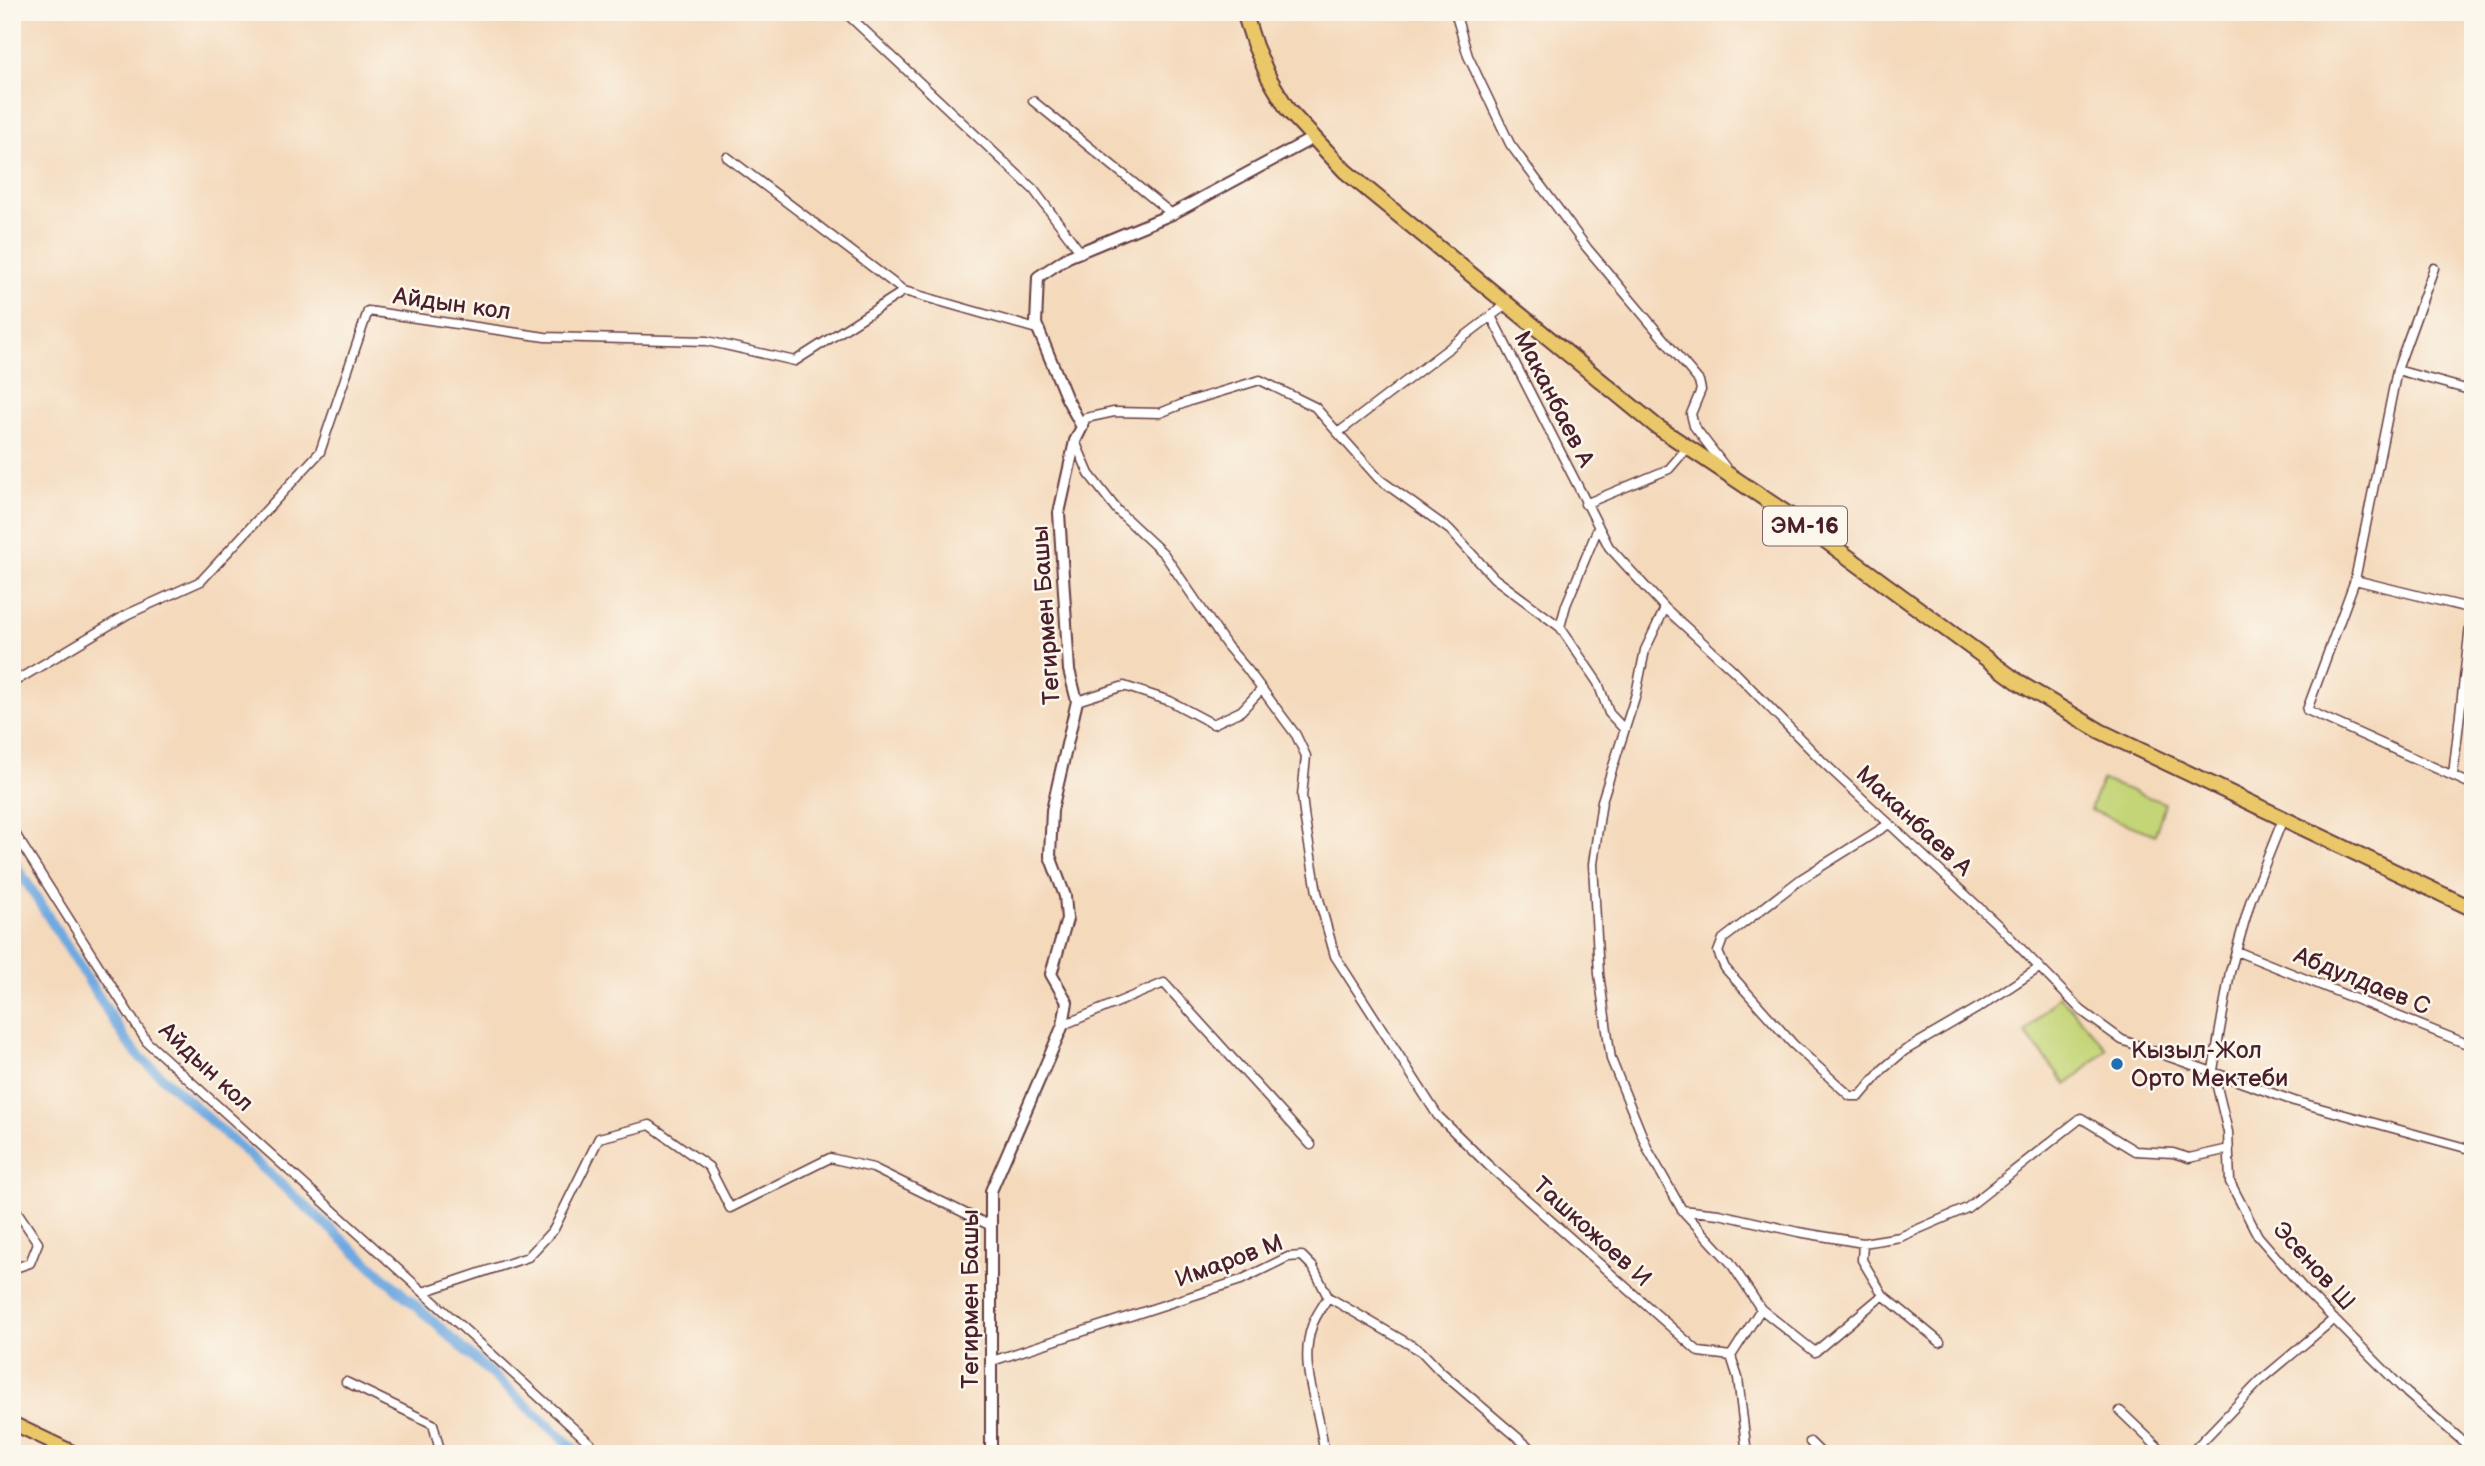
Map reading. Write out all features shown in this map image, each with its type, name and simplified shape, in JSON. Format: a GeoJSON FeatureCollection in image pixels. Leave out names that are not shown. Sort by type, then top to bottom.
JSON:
{"type":"FeatureCollection","features":[{"type":"Feature","properties":{"kind":"highway","name":"ЭМ-16"},"geometry":{"type":"LineString","coordinates":[[1244,12],[1269,78],[1288,110],[1312,138],[1345,171],[1656,426],[1807,527],[2021,684],[2100,731],[2473,909]]}},
{"type":"Feature","properties":{"kind":"main road"},"geometry":{"type":"LineString","coordinates":[[12,1423],[77,1454]]}},
{"type":"Feature","properties":{"kind":"street"},"geometry":{"type":"LineString","coordinates":[[1455,12],[1468,56],[1510,144],[1587,248],[1699,381],[1701,390],[1691,414],[1695,426],[1734,478]]}},
{"type":"Feature","properties":{"kind":"street"},"geometry":{"type":"LineString","coordinates":[[846,13],[1034,190],[1081,253]]}},
{"type":"Feature","properties":{"kind":"street"},"geometry":{"type":"LineString","coordinates":[[1033,101],[1172,214]]}},
{"type":"Feature","properties":{"kind":"street"},"geometry":{"type":"LineString","coordinates":[[1082,427],[1066,397],[1040,330],[1036,316],[1038,277],[1068,257],[1172,214],[1312,138]]}},
{"type":"Feature","properties":{"kind":"street"},"geometry":{"type":"LineString","coordinates":[[726,157],[904,291],[1040,330]]}},
{"type":"Feature","properties":{"kind":"street"},"geometry":{"type":"LineString","coordinates":[[2434,268],[2397,370],[2355,580],[2307,710],[2473,785]]}},
{"type":"Feature","properties":{"kind":"street","name":"Айдын кол"},"geometry":{"type":"LineString","coordinates":[[12,683],[128,614],[201,581],[320,452],[368,312],[545,337],[706,341],[795,361],[904,291]]}},
{"type":"Feature","properties":{"kind":"street"},"geometry":{"type":"LineString","coordinates":[[1339,432],[1507,304]]}},
{"type":"Feature","properties":{"kind":"street","name":"Маканбаев А"},"geometry":{"type":"LineString","coordinates":[[1491,316],[1609,547],[1665,608],[1734,670],[1824,763],[2000,927],[2081,1012],[2122,1040],[2213,1070],[2294,1101],[2473,1150]]}},
{"type":"Feature","properties":{"kind":"street"},"geometry":{"type":"LineString","coordinates":[[2397,370],[2473,391]]}},
{"type":"Feature","properties":{"kind":"street"},"geometry":{"type":"LineString","coordinates":[[1082,427],[1086,418],[1114,412],[1160,413],[1260,380],[1315,407],[1379,479],[1450,530],[1494,578],[1560,627],[1598,683],[1609,713],[1624,729]]}},
{"type":"Feature","properties":{"kind":"street","name":"Тегирмен Башы"},"geometry":{"type":"LineString","coordinates":[[991,1454],[991,1191],[1063,1025],[1068,1002],[1051,974],[1067,919],[1065,896],[1049,856],[1052,810],[1077,701],[1069,670],[1059,513],[1075,441],[1082,427]]}},
{"type":"Feature","properties":{"kind":"street","name":"Ташкожоев И"},"geometry":{"type":"LineString","coordinates":[[1075,441],[1089,474],[1117,510],[1164,554],[1203,612],[1296,735],[1306,756],[1303,796],[1305,821],[1317,892],[1335,956],[1438,1116],[1488,1165],[1699,1352],[1731,1356]]}},
{"type":"Feature","properties":{"kind":"street"},"geometry":{"type":"LineString","coordinates":[[1585,503],[1669,469],[1688,447]]}},
{"type":"Feature","properties":{"kind":"street"},"geometry":{"type":"LineString","coordinates":[[1560,627],[1566,605],[1598,528]]}},
{"type":"Feature","properties":{"kind":"street"},"geometry":{"type":"LineString","coordinates":[[2355,580],[2472,609],[2453,775]]}},
{"type":"Feature","properties":{"kind":"street"},"geometry":{"type":"LineString","coordinates":[[1665,608],[1645,650],[1636,694],[1602,801],[1593,864],[1598,974],[1611,1059],[1648,1150],[1682,1210],[1730,1262],[1761,1309],[1815,1352],[1883,1295]]}},
{"type":"Feature","properties":{"kind":"street"},"geometry":{"type":"LineString","coordinates":[[1077,701],[1124,686],[1170,701],[1213,724],[1241,711],[1261,690]]}},
{"type":"Feature","properties":{"kind":"street","name":"Эсенов Ш"},"geometry":{"type":"LineString","coordinates":[[2283,818],[2250,899],[2230,972],[2213,1070],[2228,1132],[2230,1182],[2258,1236],[2304,1289],[2407,1393],[2473,1450]]}},
{"type":"Feature","properties":{"kind":"street"},"geometry":{"type":"LineString","coordinates":[[1889,824],[1801,879],[1723,939],[1718,952],[1725,968],[1793,1044],[1850,1096],[1860,1096],[1883,1069],[1904,1051],[1983,1005],[2039,968]]}},
{"type":"Feature","properties":{"kind":"street","name":"Айдын кол"},"geometry":{"type":"LineString","coordinates":[[12,829],[147,1042],[602,1454]]}},
{"type":"Feature","properties":{"kind":"street","name":"Абдулдаев С"},"geometry":{"type":"LineString","coordinates":[[2236,951],[2467,1044],[2473,1040]]}},
{"type":"Feature","properties":{"kind":"street"},"geometry":{"type":"LineString","coordinates":[[1063,1025],[1164,983],[1311,1145]]}},
{"type":"Feature","properties":{"kind":"street"},"geometry":{"type":"LineString","coordinates":[[1682,1210],[1719,1214],[1863,1243],[1900,1237],[1967,1208],[2081,1118],[2134,1151],[2173,1153],[2189,1158],[2229,1149]]}},
{"type":"Feature","properties":{"kind":"street"},"geometry":{"type":"LineString","coordinates":[[423,1292],[528,1257],[554,1229],[599,1138],[650,1125],[709,1167],[730,1208],[830,1158],[873,1168],[991,1226]]}},
{"type":"Feature","properties":{"kind":"street"},"geometry":{"type":"LineString","coordinates":[[12,1204],[38,1243],[30,1263],[12,1269]]}},
{"type":"Feature","properties":{"kind":"street"},"geometry":{"type":"LineString","coordinates":[[1863,1243],[1862,1260],[1883,1295],[1940,1342]]}},
{"type":"Feature","properties":{"kind":"street","name":"Имаров М"},"geometry":{"type":"LineString","coordinates":[[992,1361],[1241,1280],[1288,1257],[1302,1256],[1313,1266],[1328,1297]]}},
{"type":"Feature","properties":{"kind":"street"},"geometry":{"type":"LineString","coordinates":[[1324,1454],[1323,1433],[1307,1369],[1312,1323],[1328,1297],[1421,1351],[1440,1371],[1537,1454]]}},
{"type":"Feature","properties":{"kind":"street"},"geometry":{"type":"LineString","coordinates":[[1747,1454],[1738,1378],[1731,1356],[1761,1309]]}},
{"type":"Feature","properties":{"kind":"street"},"geometry":{"type":"LineString","coordinates":[[2190,1454],[2260,1381],[2334,1319]]}},
{"type":"Feature","properties":{"kind":"street"},"geometry":{"type":"LineString","coordinates":[[346,1382],[433,1424],[441,1454]]}},
{"type":"Feature","properties":{"kind":"street"},"geometry":{"type":"LineString","coordinates":[[2120,1411],[2165,1454]]}},
{"type":"Feature","properties":{"kind":"street"},"geometry":{"type":"LineString","coordinates":[[1810,1442],[1822,1454]]}},
{"type":"Feature","properties":{"kind":"green space"},"geometry":{"type":"Polygon","coordinates":[[[2102,780],[2165,803],[2155,835],[2090,810],[2102,780]]]}},
{"type":"Feature","properties":{"kind":"green space"},"geometry":{"type":"Polygon","coordinates":[[[2059,995],[2107,1049],[2067,1085],[2025,1033],[2059,995]]]}},
{"type":"Feature","properties":{"kind":"waterway"},"geometry":{"type":"LineString","coordinates":[[12,859],[127,1042],[140,1057],[580,1454]]}},
{"type":"Feature","properties":{"kind":"place","name":"Кызыл-Жол Орто Мектеби"},"geometry":{"type":"Point","coordinates":[2117,1064]}}]}
